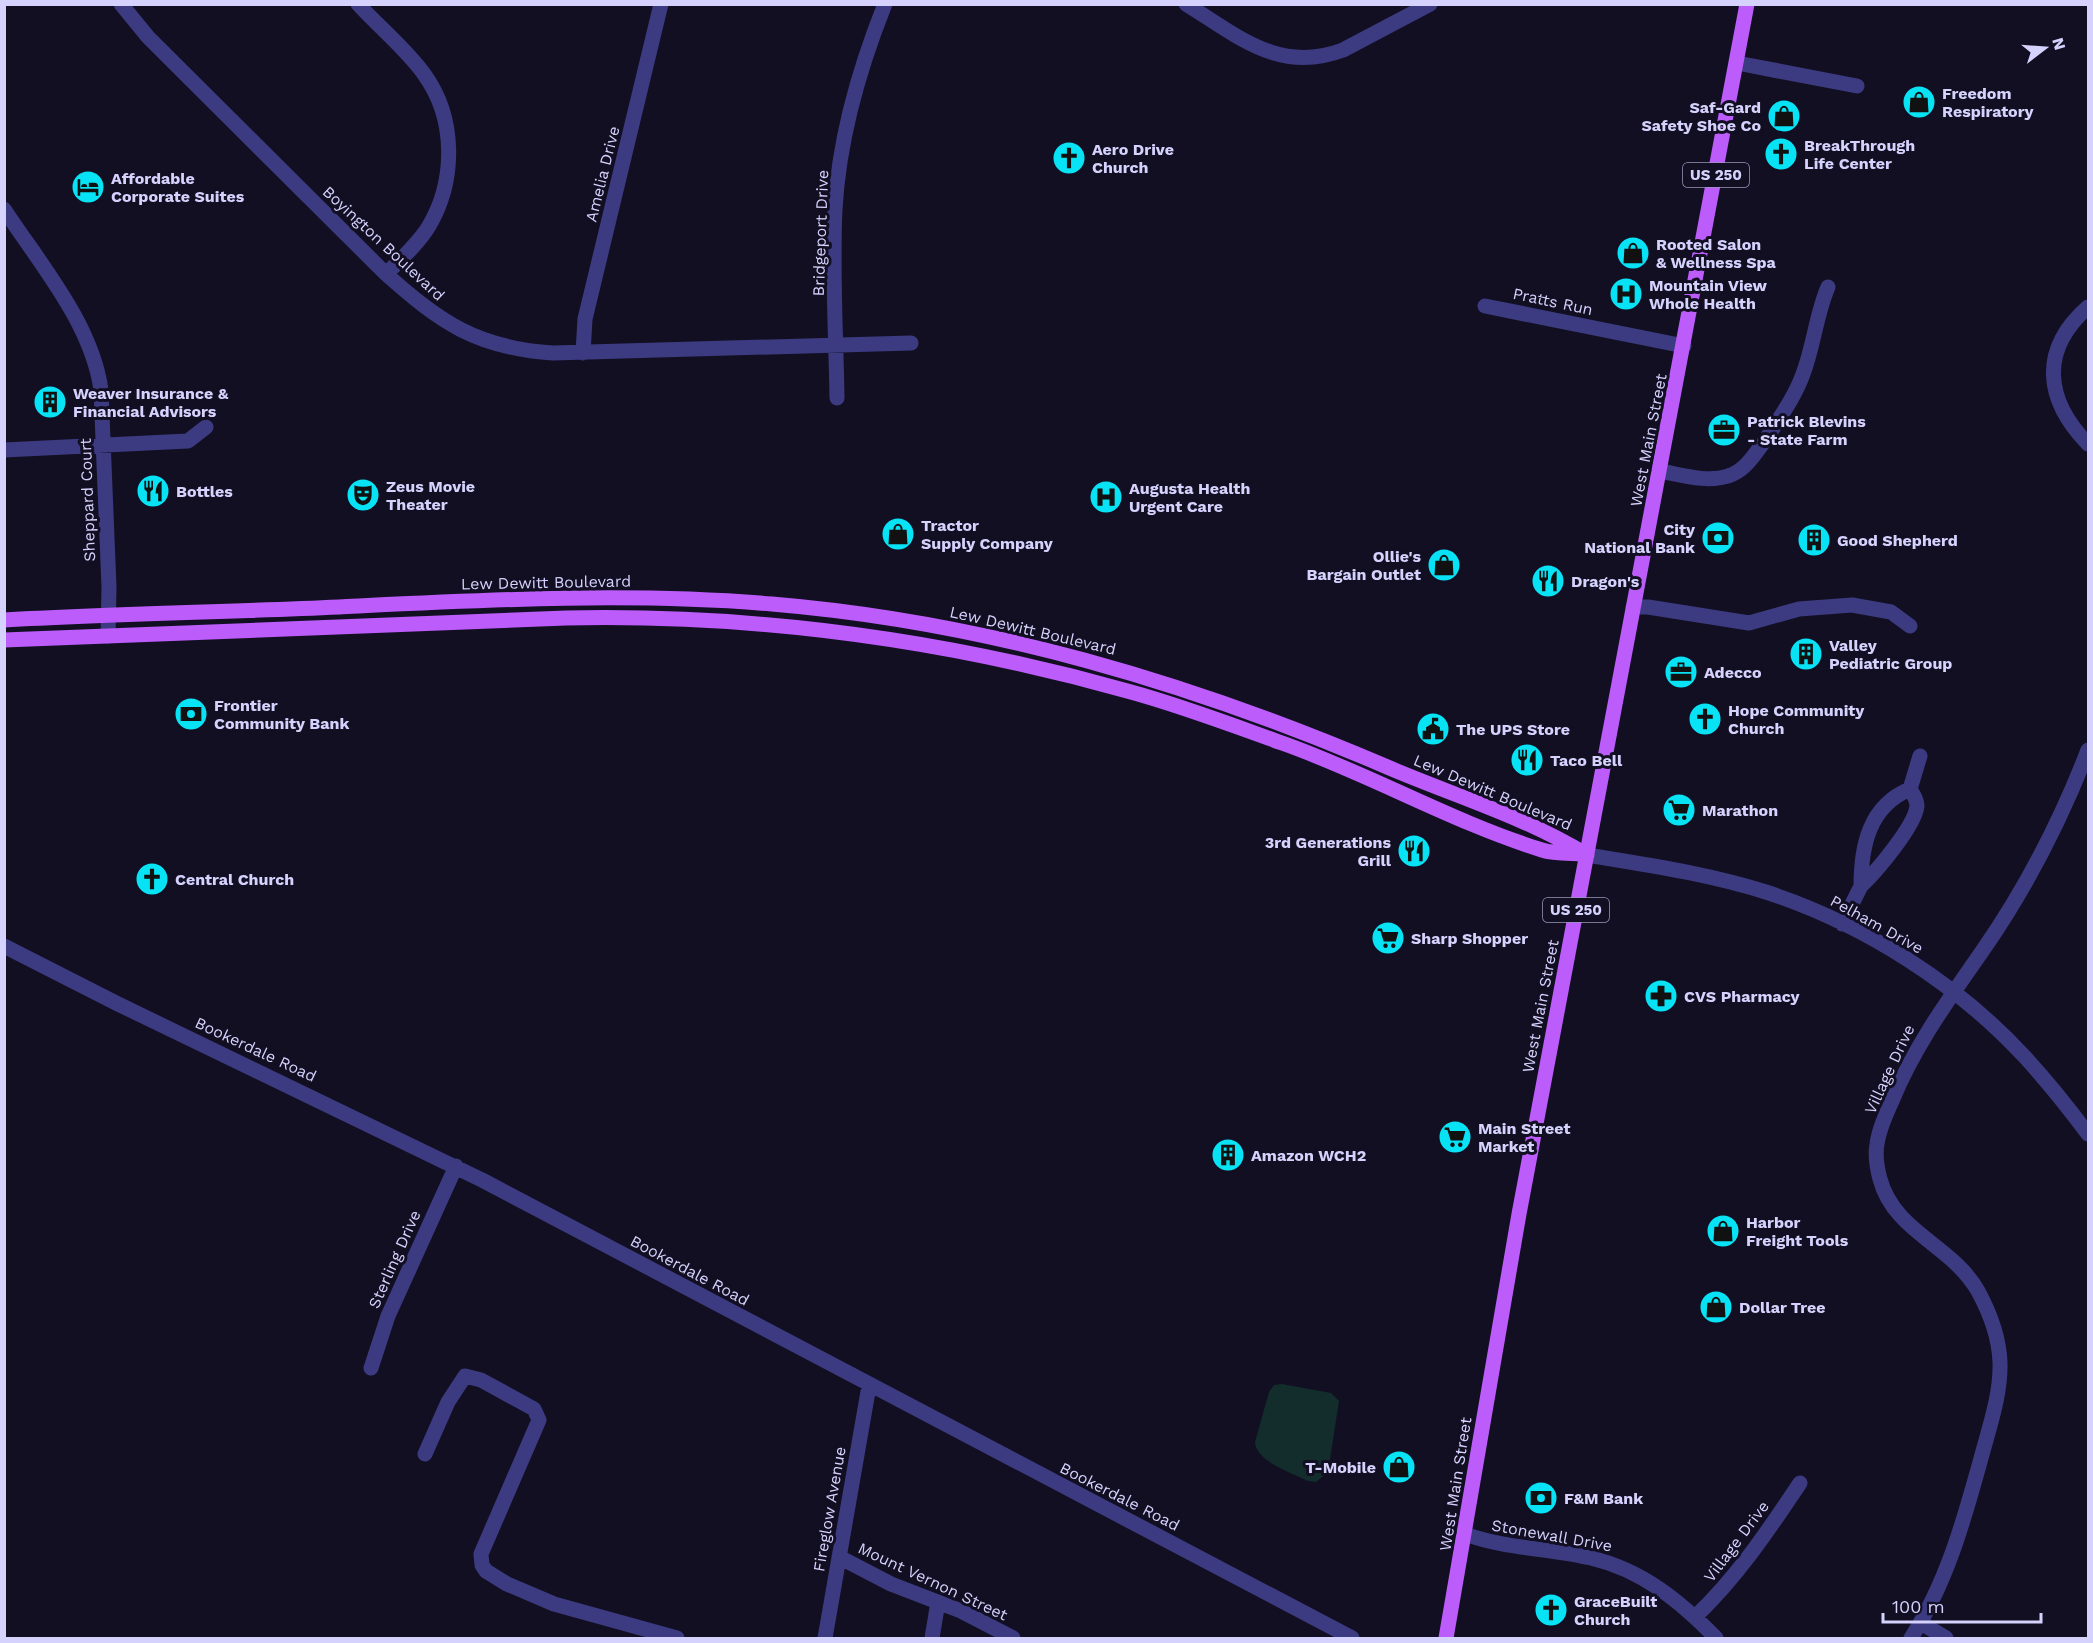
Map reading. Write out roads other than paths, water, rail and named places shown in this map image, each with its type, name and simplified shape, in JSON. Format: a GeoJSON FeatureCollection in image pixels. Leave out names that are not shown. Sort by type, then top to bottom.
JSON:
{"type":"FeatureCollection","features":[{"type":"Feature","properties":{"kind":"main road","name":"US 250"},"geometry":{"type":"LineString","coordinates":[[1684,345],[1748,4]]}},
{"type":"Feature","properties":{"kind":"main road","name":"West Main Street"},"geometry":{"type":"LineString","coordinates":[[1446,1638],[1500,1321],[1684,345]]}},
{"type":"Feature","properties":{"kind":"main road","name":"Lew Dewitt Boulevard"},"geometry":{"type":"LineString","coordinates":[[4,620],[623,598],[776,605],[937,626],[1022,644],[1139,674],[1294,727],[1440,790],[1552,834],[1587,855]]}},
{"type":"Feature","properties":{"kind":"main road","name":"Lew Dewitt Boulevard"},"geometry":{"type":"LineString","coordinates":[[4,640],[419,622],[622,617],[774,624],[933,645],[1018,662],[1133,692],[1285,744],[1433,807],[1544,850],[1587,855]]}},
{"type":"Feature","properties":{"kind":"street","name":"Boyington Boulevard"},"geometry":{"type":"LineString","coordinates":[[121,4],[148,37],[386,273],[424,308],[470,335],[512,349],[584,353],[911,343]]}},
{"type":"Feature","properties":{"kind":"street"},"geometry":{"type":"LineString","coordinates":[[358,4],[426,77],[441,109],[448,138],[448,169],[436,212],[417,243],[386,273]]}},
{"type":"Feature","properties":{"kind":"street","name":"Amelia Drive"},"geometry":{"type":"LineString","coordinates":[[584,353],[585,319],[661,4]]}},
{"type":"Feature","properties":{"kind":"street","name":"Bridgeport Drive"},"geometry":{"type":"LineString","coordinates":[[837,398],[834,261],[839,171],[863,62],[885,4]]}},
{"type":"Feature","properties":{"kind":"street"},"geometry":{"type":"LineString","coordinates":[[1186,4],[1258,48],[1298,59],[1329,56],[1430,4]]}},
{"type":"Feature","properties":{"kind":"street"},"geometry":{"type":"LineString","coordinates":[[1737,63],[1857,86]]}},
{"type":"Feature","properties":{"kind":"street","name":"Sheppard Court"},"geometry":{"type":"LineString","coordinates":[[4,209],[89,342],[101,390],[108,636]]}},
{"type":"Feature","properties":{"kind":"street"},"geometry":{"type":"LineString","coordinates":[[1660,471],[1698,478],[1719,478],[1734,474],[1747,464],[1794,395],[1809,354],[1817,315],[1828,287]]}},
{"type":"Feature","properties":{"kind":"street","name":"Pratts Run"},"geometry":{"type":"LineString","coordinates":[[1485,306],[1684,345]]}},
{"type":"Feature","properties":{"kind":"street"},"geometry":{"type":"LineString","coordinates":[[2088,307],[2074,320],[2061,340],[2054,369],[2054,383],[2061,408],[2068,421],[2088,444]]}},
{"type":"Feature","properties":{"kind":"street"},"geometry":{"type":"LineString","coordinates":[[4,450],[188,441],[206,427]]}},
{"type":"Feature","properties":{"kind":"street"},"geometry":{"type":"LineString","coordinates":[[622,617],[623,598]]}},
{"type":"Feature","properties":{"kind":"street"},"geometry":{"type":"LineString","coordinates":[[1633,607],[1648,607],[1749,623],[1799,609],[1852,606],[1891,612],[1910,626]]}},
{"type":"Feature","properties":{"kind":"street","name":"Village Drive"},"geometry":{"type":"LineString","coordinates":[[1911,1638],[1921,1623],[1950,1562],[1965,1516],[1997,1397],[1998,1342],[1986,1307],[1967,1274],[1953,1260],[1905,1223],[1894,1209],[1880,1178],[1876,1144],[1898,1085],[1923,1038],[1952,991],[1989,941],[2038,861],[2088,750]]}},
{"type":"Feature","properties":{"kind":"street"},"geometry":{"type":"LineString","coordinates":[[1842,924],[1861,886],[1887,859],[1915,811],[1916,800],[1910,789],[1920,756]]}},
{"type":"Feature","properties":{"kind":"street"},"geometry":{"type":"LineString","coordinates":[[1861,886],[1863,849],[1867,833],[1894,797],[1910,789]]}},
{"type":"Feature","properties":{"kind":"street","name":"Pelham Drive"},"geometry":{"type":"LineString","coordinates":[[1587,855],[1738,884],[1802,905],[1899,954],[1952,991],[2024,1056],[2088,1134]]}},
{"type":"Feature","properties":{"kind":"street","name":"Bookerdale Road"},"geometry":{"type":"LineString","coordinates":[[4,946],[118,1004],[456,1166],[869,1386],[1352,1638]]}},
{"type":"Feature","properties":{"kind":"street","name":"Sterling Drive"},"geometry":{"type":"LineString","coordinates":[[370,1368],[388,1316],[456,1166]]}},
{"type":"Feature","properties":{"kind":"street"},"geometry":{"type":"LineString","coordinates":[[425,1454],[452,1395],[465,1376],[482,1380],[534,1408],[539,1420],[481,1554],[482,1565],[493,1576],[530,1595],[677,1638]]}},
{"type":"Feature","properties":{"kind":"street","name":"Fireglow Avenue"},"geometry":{"type":"LineString","coordinates":[[825,1638],[869,1386]]}},
{"type":"Feature","properties":{"kind":"street","name":"Village Drive"},"geometry":{"type":"LineString","coordinates":[[1695,1617],[1719,1594],[1750,1558],[1800,1483]]}},
{"type":"Feature","properties":{"kind":"street","name":"Stonewall Drive"},"geometry":{"type":"LineString","coordinates":[[1465,1534],[1501,1545],[1589,1557],[1616,1565],[1655,1585],[1695,1617],[1708,1636]]}},
{"type":"Feature","properties":{"kind":"street","name":"Mount Vernon Street"},"geometry":{"type":"LineString","coordinates":[[839,1557],[891,1584],[938,1602],[1013,1638]]}},
{"type":"Feature","properties":{"kind":"street"},"geometry":{"type":"LineString","coordinates":[[932,1638],[938,1602]]}},
{"type":"Feature","properties":{"kind":"street"},"geometry":{"type":"LineString","coordinates":[[1921,1623],[1946,1638]]}},
{"type":"Feature","properties":{"kind":"place","name":"Freedom Respiratory"},"geometry":{"type":"Point","coordinates":[1919,102]}},
{"type":"Feature","properties":{"kind":"place","name":"Saf-Gard Safety Shoe Co"},"geometry":{"type":"Point","coordinates":[1784,116]}},
{"type":"Feature","properties":{"kind":"place","name":"BreakThrough Life Center"},"geometry":{"type":"Point","coordinates":[1781,154]}},
{"type":"Feature","properties":{"kind":"place","name":"Aero Drive Church"},"geometry":{"type":"Point","coordinates":[1069,158]}},
{"type":"Feature","properties":{"kind":"place","name":"Affordable Corporate Suites"},"geometry":{"type":"Point","coordinates":[88,187]}},
{"type":"Feature","properties":{"kind":"place","name":"Rooted Salon & Wellness Spa"},"geometry":{"type":"Point","coordinates":[1633,253]}},
{"type":"Feature","properties":{"kind":"place","name":"Mountain View Whole Health"},"geometry":{"type":"Point","coordinates":[1626,294]}},
{"type":"Feature","properties":{"kind":"place","name":"Weaver Insurance & Financial Advisors"},"geometry":{"type":"Point","coordinates":[50,402]}},
{"type":"Feature","properties":{"kind":"place","name":"Patrick Blevins - State Farm"},"geometry":{"type":"Point","coordinates":[1724,430]}},
{"type":"Feature","properties":{"kind":"place","name":"Bottles"},"geometry":{"type":"Point","coordinates":[153,491]}},
{"type":"Feature","properties":{"kind":"place","name":"Zeus Movie Theater"},"geometry":{"type":"Point","coordinates":[363,495]}},
{"type":"Feature","properties":{"kind":"place","name":"Augusta Health Urgent Care"},"geometry":{"type":"Point","coordinates":[1106,497]}},
{"type":"Feature","properties":{"kind":"place","name":"Tractor Supply Company"},"geometry":{"type":"Point","coordinates":[898,534]}},
{"type":"Feature","properties":{"kind":"place","name":"City National Bank"},"geometry":{"type":"Point","coordinates":[1718,538]}},
{"type":"Feature","properties":{"kind":"place","name":"Good Shepherd"},"geometry":{"type":"Point","coordinates":[1814,540]}},
{"type":"Feature","properties":{"kind":"place","name":"Ollie's Bargain Outlet"},"geometry":{"type":"Point","coordinates":[1444,565]}},
{"type":"Feature","properties":{"kind":"place","name":"Dragon's"},"geometry":{"type":"Point","coordinates":[1548,581]}},
{"type":"Feature","properties":{"kind":"place","name":"Valley Pediatric Group"},"geometry":{"type":"Point","coordinates":[1806,654]}},
{"type":"Feature","properties":{"kind":"place","name":"Adecco"},"geometry":{"type":"Point","coordinates":[1681,672]}},
{"type":"Feature","properties":{"kind":"place","name":"Frontier Community Bank"},"geometry":{"type":"Point","coordinates":[191,714]}},
{"type":"Feature","properties":{"kind":"place","name":"Hope Community Church"},"geometry":{"type":"Point","coordinates":[1705,719]}},
{"type":"Feature","properties":{"kind":"place","name":"The UPS Store"},"geometry":{"type":"Point","coordinates":[1433,729]}},
{"type":"Feature","properties":{"kind":"place","name":"Taco Bell"},"geometry":{"type":"Point","coordinates":[1527,760]}},
{"type":"Feature","properties":{"kind":"place","name":"Marathon"},"geometry":{"type":"Point","coordinates":[1679,810]}},
{"type":"Feature","properties":{"kind":"place","name":"3rd Generations Grill"},"geometry":{"type":"Point","coordinates":[1414,851]}},
{"type":"Feature","properties":{"kind":"place","name":"Central Church"},"geometry":{"type":"Point","coordinates":[152,879]}},
{"type":"Feature","properties":{"kind":"place","name":"Sharp Shopper"},"geometry":{"type":"Point","coordinates":[1388,938]}},
{"type":"Feature","properties":{"kind":"place","name":"CVS Pharmacy"},"geometry":{"type":"Point","coordinates":[1661,996]}},
{"type":"Feature","properties":{"kind":"place","name":"Main Street Market"},"geometry":{"type":"Point","coordinates":[1455,1137]}},
{"type":"Feature","properties":{"kind":"place","name":"Amazon WCH2"},"geometry":{"type":"Point","coordinates":[1228,1155]}},
{"type":"Feature","properties":{"kind":"place","name":"Harbor Freight Tools"},"geometry":{"type":"Point","coordinates":[1723,1231]}},
{"type":"Feature","properties":{"kind":"place","name":"Dollar Tree"},"geometry":{"type":"Point","coordinates":[1716,1307]}},
{"type":"Feature","properties":{"kind":"place","name":"T-Mobile"},"geometry":{"type":"Point","coordinates":[1399,1467]}},
{"type":"Feature","properties":{"kind":"place","name":"F&M Bank"},"geometry":{"type":"Point","coordinates":[1541,1498]}},
{"type":"Feature","properties":{"kind":"place","name":"GraceBuilt Church"},"geometry":{"type":"Point","coordinates":[1551,1610]}}]}
